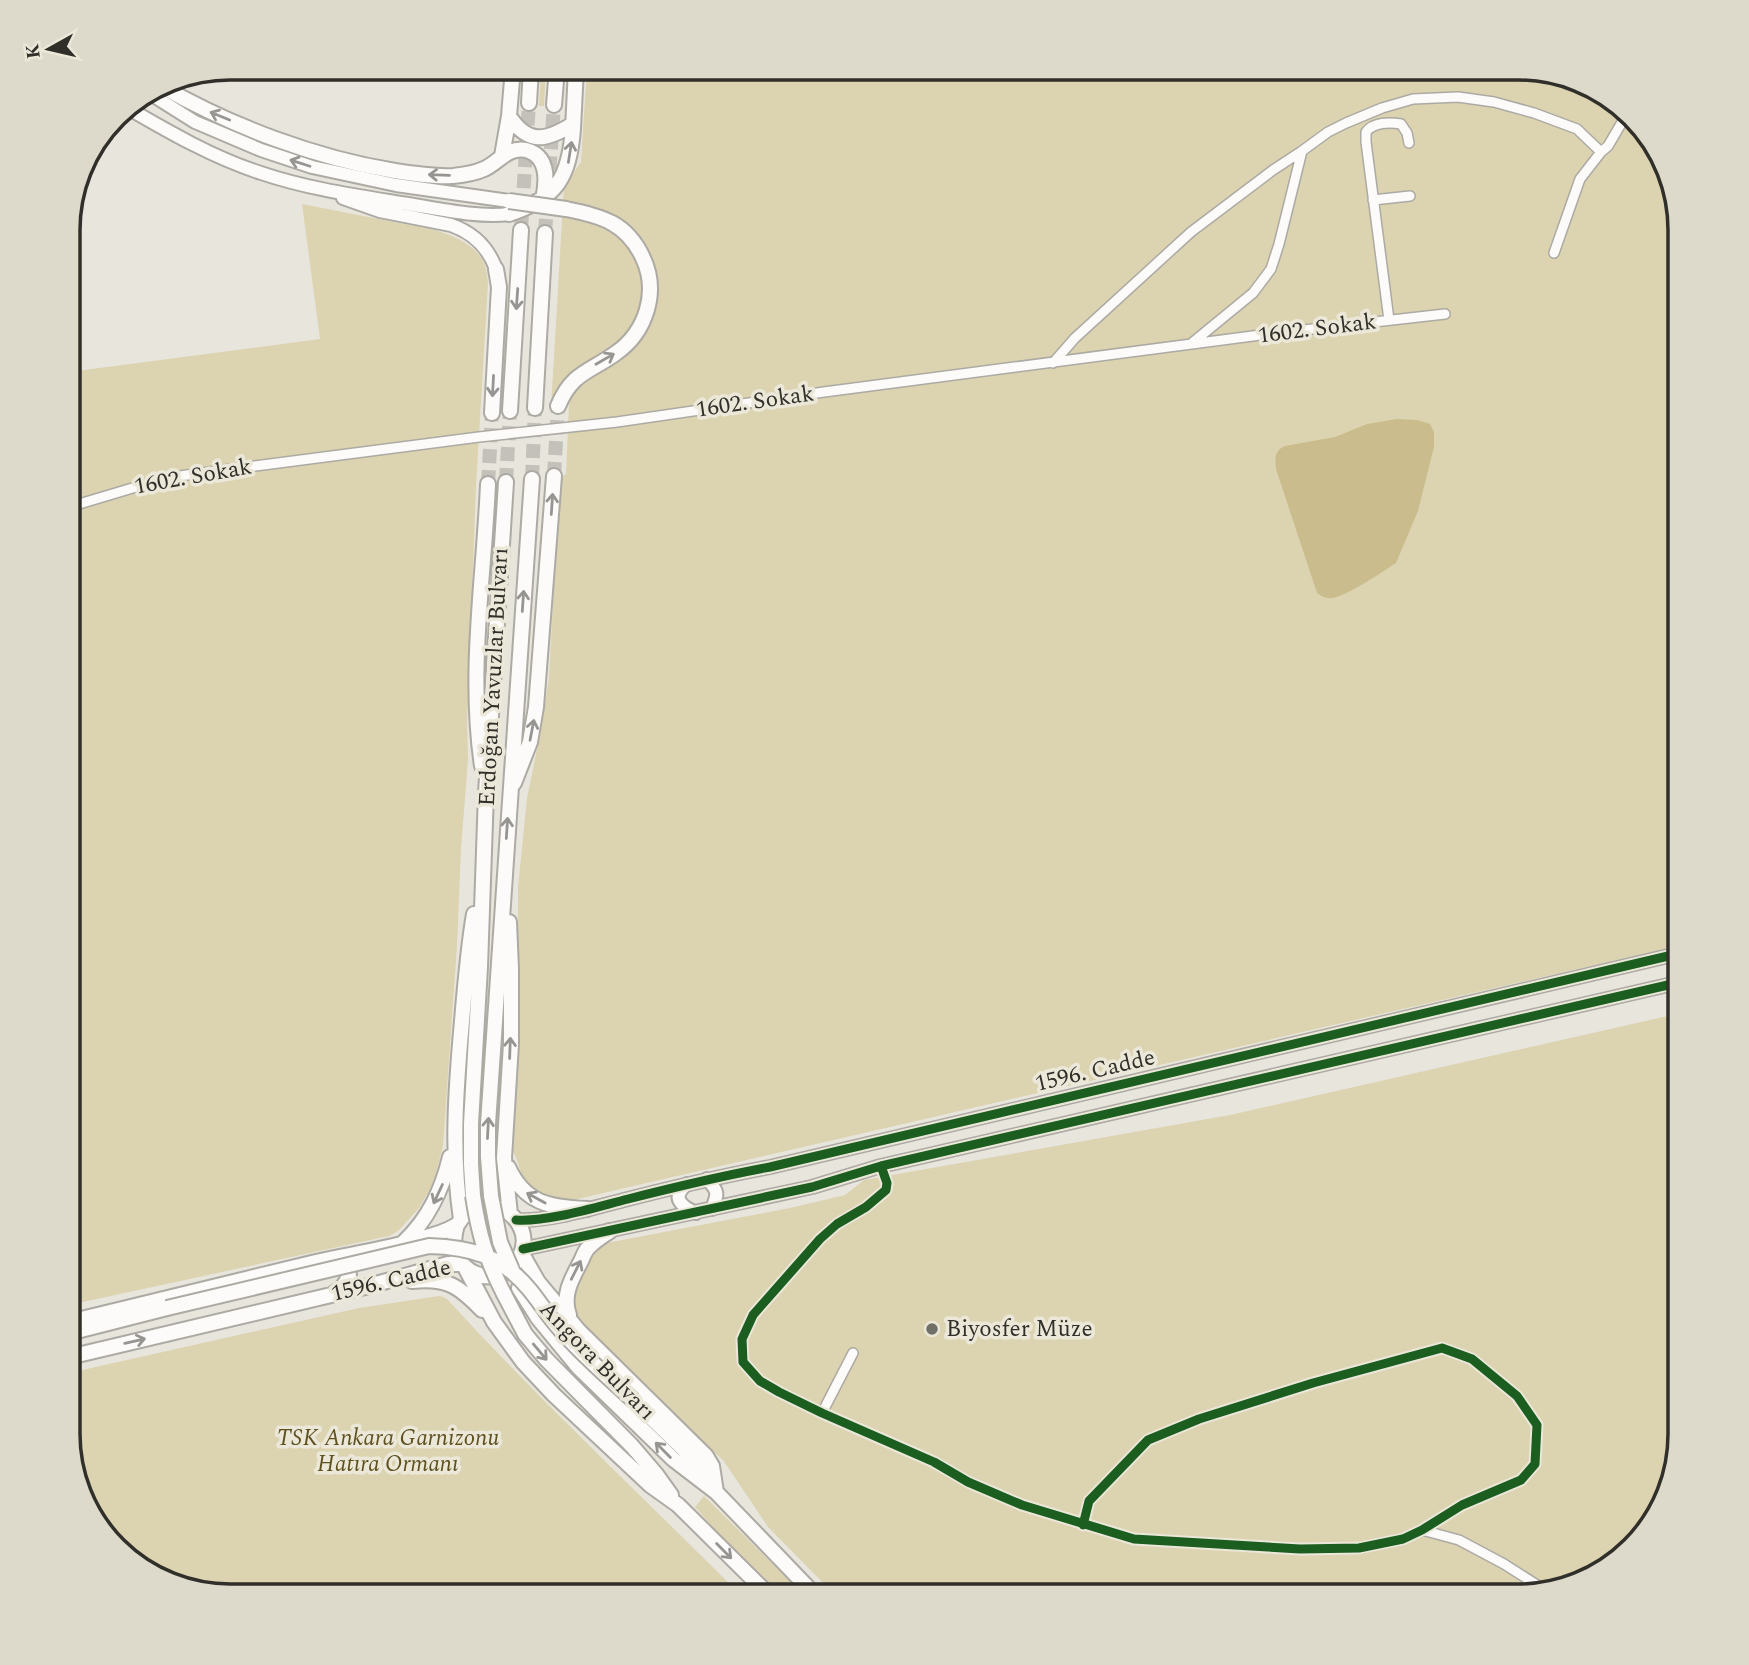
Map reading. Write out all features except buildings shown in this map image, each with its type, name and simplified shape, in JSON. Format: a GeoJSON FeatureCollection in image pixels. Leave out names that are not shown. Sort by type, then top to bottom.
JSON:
{"type":"FeatureCollection","features":[{"type":"Feature","properties":{"kind":"main road"},"geometry":{"type":"LineString","coordinates":[[502,156],[512,80]]}},
{"type":"Feature","properties":{"kind":"main road"},"geometry":{"type":"LineString","coordinates":[[529,103],[530,80]]}},
{"type":"Feature","properties":{"kind":"main road"},"geometry":{"type":"LineString","coordinates":[[554,105],[556,80]]}},
{"type":"Feature","properties":{"kind":"main road"},"geometry":{"type":"LineString","coordinates":[[137,113],[188,141],[264,174],[393,201],[493,215],[509,207],[528,207],[543,199],[565,173],[571,148],[575,80]]}},
{"type":"Feature","properties":{"kind":"main road"},"geometry":{"type":"LineString","coordinates":[[172,92],[196,106],[272,137],[336,158],[382,169],[453,176],[483,170],[502,156],[519,149],[528,150],[536,155],[546,173],[543,199]]}},
{"type":"Feature","properties":{"kind":"main road"},"geometry":{"type":"LineString","coordinates":[[159,99],[195,122],[261,150],[312,167],[509,207],[566,209],[597,216],[623,230],[637,245],[647,265],[650,288],[647,311],[638,330],[624,347],[572,382],[558,406]]}},
{"type":"Feature","properties":{"kind":"main road"},"geometry":{"type":"LineString","coordinates":[[509,116],[518,129],[539,138],[556,134],[573,124]]}},
{"type":"Feature","properties":{"kind":"main road"},"geometry":{"type":"LineString","coordinates":[[317,187],[371,208],[460,228],[486,248],[496,269],[499,286],[492,413]]}},
{"type":"Feature","properties":{"kind":"main road"},"geometry":{"type":"LineString","coordinates":[[510,411],[521,230]]}},
{"type":"Feature","properties":{"kind":"main road"},"geometry":{"type":"LineString","coordinates":[[535,408],[545,233]]}},
{"type":"Feature","properties":{"kind":"main road"},"geometry":{"type":"LineString","coordinates":[[509,794],[530,741],[536,707],[554,476]]}},
{"type":"Feature","properties":{"kind":"main road","name":"Erdoğan Yavuzlar Bulvarı"},"geometry":{"type":"LineString","coordinates":[[491,1196],[488,1124],[532,479]]}},
{"type":"Feature","properties":{"kind":"main road","name":"Erdoğan Yavuzlar Bulvarı"},"geometry":{"type":"LineString","coordinates":[[473,1196],[471,1124],[486,793],[506,482]]}},
{"type":"Feature","properties":{"kind":"main road"},"geometry":{"type":"LineString","coordinates":[[486,793],[477,733],[476,678],[488,484]]}},
{"type":"Feature","properties":{"kind":"main road","name":"Erdoğan Yavuzlar Bulvarı"},"geometry":{"type":"LineString","coordinates":[[505,864],[511,1004],[504,1158],[513,1217]]}},
{"type":"Feature","properties":{"kind":"main road","name":"Erdoğan Yavuzlar Bulvarı"},"geometry":{"type":"LineString","coordinates":[[459,1222],[455,1135],[458,1062],[468,961],[483,871]]}},
{"type":"Feature","properties":{"kind":"main road","name":"1596. Cadde"},"geometry":{"type":"LineString","coordinates":[[81,1319],[324,1260],[402,1244],[459,1222],[473,1210],[482,1207],[492,1206],[513,1217],[529,1221],[587,1209],[1668,956]]}},
{"type":"Feature","properties":{"kind":"main road","name":"1596. Cadde"},"geometry":{"type":"LineString","coordinates":[[81,1354],[365,1287],[448,1264],[463,1265],[481,1276],[501,1275],[516,1263],[522,1252],[812,1187],[881,1166],[1668,985]]}},
{"type":"Feature","properties":{"kind":"main road"},"geometry":{"type":"LineString","coordinates":[[402,1244],[418,1227],[436,1199],[445,1179],[455,1135]]}},
{"type":"Feature","properties":{"kind":"main road"},"geometry":{"type":"LineString","coordinates":[[504,1158],[521,1189],[536,1200],[553,1206],[587,1209]]}},
{"type":"Feature","properties":{"kind":"main road"},"geometry":{"type":"LineString","coordinates":[[707,1179],[716,1188],[717,1196],[712,1209]]}},
{"type":"Feature","properties":{"kind":"main road"},"geometry":{"type":"LineString","coordinates":[[688,1184],[681,1189],[680,1199],[685,1208],[696,1213]]}},
{"type":"Feature","properties":{"kind":"main road","name":"Angora Bulvarı"},"geometry":{"type":"LineString","coordinates":[[473,1196],[483,1249],[525,1334],[632,1446],[678,1504],[758,1584]]}},
{"type":"Feature","properties":{"kind":"main road","name":"Angora Bulvarı"},"geometry":{"type":"LineString","coordinates":[[491,1196],[500,1242],[519,1288],[538,1318],[579,1368],[673,1459],[716,1492],[804,1584]]}},
{"type":"Feature","properties":{"kind":"main road"},"geometry":{"type":"LineString","coordinates":[[513,1217],[523,1234],[522,1252]]}},
{"type":"Feature","properties":{"kind":"main road"},"geometry":{"type":"LineString","coordinates":[[459,1222],[453,1244],[463,1265]]}},
{"type":"Feature","properties":{"kind":"main road"},"geometry":{"type":"LineString","coordinates":[[570,1320],[566,1298],[572,1276],[586,1249],[610,1231]]}},
{"type":"Feature","properties":{"kind":"main road","name":"Angora Bulvarı"},"geometry":{"type":"LineString","coordinates":[[463,1248],[490,1257],[513,1272],[559,1328],[701,1466],[716,1492]]}},
{"type":"Feature","properties":{"kind":"main road","name":"1596. Cadde"},"geometry":{"type":"LineString","coordinates":[[81,1330],[417,1249],[463,1248]]}},
{"type":"Feature","properties":{"kind":"main road","name":"Angora Bulvarı"},"geometry":{"type":"LineString","coordinates":[[522,1252],[538,1282],[579,1331],[706,1456],[712,1466],[716,1492]]}},
{"type":"Feature","properties":{"kind":"main road"},"geometry":{"type":"LineString","coordinates":[[324,1260],[345,1267],[349,1275],[342,1288],[332,1295]]}},
{"type":"Feature","properties":{"kind":"main road","name":"Angora Bulvarı"},"geometry":{"type":"LineString","coordinates":[[463,1265],[491,1317],[523,1362],[554,1395],[650,1485],[678,1504]]}},
{"type":"Feature","properties":{"kind":"main road"},"geometry":{"type":"LineString","coordinates":[[491,1317],[490,1298],[494,1290],[523,1277],[538,1282]]}},
{"type":"Feature","properties":{"kind":"main road"},"geometry":{"type":"LineString","coordinates":[[365,1287],[428,1279],[440,1280],[457,1287],[491,1317]]}},
{"type":"Feature","properties":{"kind":"street"},"geometry":{"type":"LineString","coordinates":[[1053,363],[1075,338],[1191,232],[1328,131],[1382,108],[1413,99],[1458,97],[1494,102],[1577,129],[1601,152]]}},
{"type":"Feature","properties":{"kind":"street"},"geometry":{"type":"LineString","coordinates":[[1554,253],[1580,179],[1608,146],[1622,123]]}},
{"type":"Feature","properties":{"kind":"street"},"geometry":{"type":"LineString","coordinates":[[1389,320],[1366,132],[1373,126],[1401,124],[1409,143]]}},
{"type":"Feature","properties":{"kind":"street"},"geometry":{"type":"LineString","coordinates":[[1191,344],[1254,293],[1271,269],[1302,151]]}},
{"type":"Feature","properties":{"kind":"street"},"geometry":{"type":"LineString","coordinates":[[1373,200],[1410,196]]}},
{"type":"Feature","properties":{"kind":"street","name":"1602. Sokak"},"geometry":{"type":"LineString","coordinates":[[81,503],[166,478],[201,473],[617,422],[1191,344],[1445,314]]}},
{"type":"Feature","properties":{"kind":"street"},"geometry":{"type":"LineString","coordinates":[[881,1166],[887,1184],[886,1190],[820,1239],[753,1315],[741,1339],[743,1362],[760,1381],[779,1392],[1022,1505],[1083,1525],[1134,1539],[1300,1549],[1359,1548],[1403,1539],[1462,1504],[1521,1480],[1535,1464],[1537,1425],[1517,1396],[1472,1359],[1442,1348],[1313,1383],[1199,1419],[1148,1440],[1089,1501],[1083,1525]]}},
{"type":"Feature","properties":{"kind":"street"},"geometry":{"type":"LineString","coordinates":[[822,1413],[853,1353]]}},
{"type":"Feature","properties":{"kind":"street"},"geometry":{"type":"LineString","coordinates":[[1422,1530],[1459,1540],[1504,1563],[1535,1583]]}},
{"type":"Feature","properties":{"kind":"green space"},"geometry":{"type":"Polygon","coordinates":[[[540,80],[545,80],[544,106],[539,106],[540,80]]]}},
{"type":"Feature","properties":{"kind":"green space"},"geometry":{"type":"Polygon","coordinates":[[[586,80],[1518,80],[1557,86],[1585,96],[1602,106],[1637,139],[1653,164],[1666,202],[1668,221],[1668,948],[573,1200],[552,1198],[532,1188],[523,1177],[512,1150],[518,1047],[518,887],[527,798],[549,677],[560,478],[566,474],[569,404],[551,407],[564,186],[581,162],[586,80]]]}},
{"type":"Feature","properties":{"kind":"green space"},"geometry":{"type":"Polygon","coordinates":[[[302,204],[442,232],[471,247],[482,259],[488,283],[476,486],[467,721],[468,760],[443,1146],[433,1184],[419,1208],[398,1231],[389,1236],[81,1302],[81,370],[320,339],[302,204]]]}},
{"type":"Feature","properties":{"kind":"green space"},"geometry":{"type":"Polygon","coordinates":[[[1668,1016],[1668,1444],[1666,1463],[1653,1501],[1643,1518],[1617,1547],[1602,1559],[1576,1573],[1547,1582],[1528,1584],[824,1584],[768,1527],[723,1460],[656,1400],[576,1316],[573,1299],[575,1290],[601,1244],[845,1195],[864,1180],[1230,1115],[1668,1016]]]}},
{"type":"Feature","properties":{"kind":"green space","name":"TSK Ankara Garnizonu Hatıra Ormanı"},"geometry":{"type":"Polygon","coordinates":[[[444,1297],[730,1584],[221,1584],[202,1582],[164,1569],[147,1559],[118,1533],[96,1501],[83,1463],[81,1370],[359,1308],[444,1297]]]}},
{"type":"Feature","properties":{"kind":"green space"},"geometry":{"type":"Polygon","coordinates":[[[704,1496],[793,1584],[771,1584],[695,1507],[704,1496]]]}},
{"type":"Feature","properties":{"kind":"shaded area"},"geometry":{"type":"Polygon","coordinates":[[[1397,419],[1430,424],[1434,432],[1434,447],[1418,511],[1396,563],[1346,593],[1332,598],[1324,597],[1317,593],[1276,469],[1277,453],[1285,446],[1335,437],[1367,424],[1397,419]]]}},
{"type":"Feature","properties":{"kind":"tunnel"},"geometry":{"type":"LineString","coordinates":[[521,230],[529,103]]}},
{"type":"Feature","properties":{"kind":"tunnel"},"geometry":{"type":"LineString","coordinates":[[545,233],[554,105]]}},
{"type":"Feature","properties":{"kind":"tunnel"},"geometry":{"type":"LineString","coordinates":[[554,476],[558,406]]}},
{"type":"Feature","properties":{"kind":"tunnel"},"geometry":{"type":"LineString","coordinates":[[532,479],[535,408]]}},
{"type":"Feature","properties":{"kind":"tunnel"},"geometry":{"type":"LineString","coordinates":[[506,482],[510,411]]}},
{"type":"Feature","properties":{"kind":"tunnel"},"geometry":{"type":"LineString","coordinates":[[488,484],[492,413]]}},
{"type":"Feature","properties":{"kind":"cycle path"},"geometry":{"type":"LineString","coordinates":[[516,1220],[542,1219],[572,1213],[1668,956]]}},
{"type":"Feature","properties":{"kind":"cycle path"},"geometry":{"type":"LineString","coordinates":[[523,1249],[812,1187],[881,1166],[1668,985]]}},
{"type":"Feature","properties":{"kind":"cycle path"},"geometry":{"type":"LineString","coordinates":[[881,1166],[887,1183],[886,1190],[820,1239],[753,1315],[742,1339],[743,1362],[760,1381],[779,1392],[1022,1505],[1134,1539],[1300,1549],[1359,1548],[1403,1539],[1462,1505],[1521,1480],[1535,1464],[1537,1425],[1517,1396],[1472,1359],[1442,1348],[1313,1383],[1199,1419],[1148,1440],[1089,1501],[1083,1525]]}},
{"type":"Feature","properties":{"kind":"place","name":"Biyosfer Müze"},"geometry":{"type":"Point","coordinates":[932,1329]}}]}
